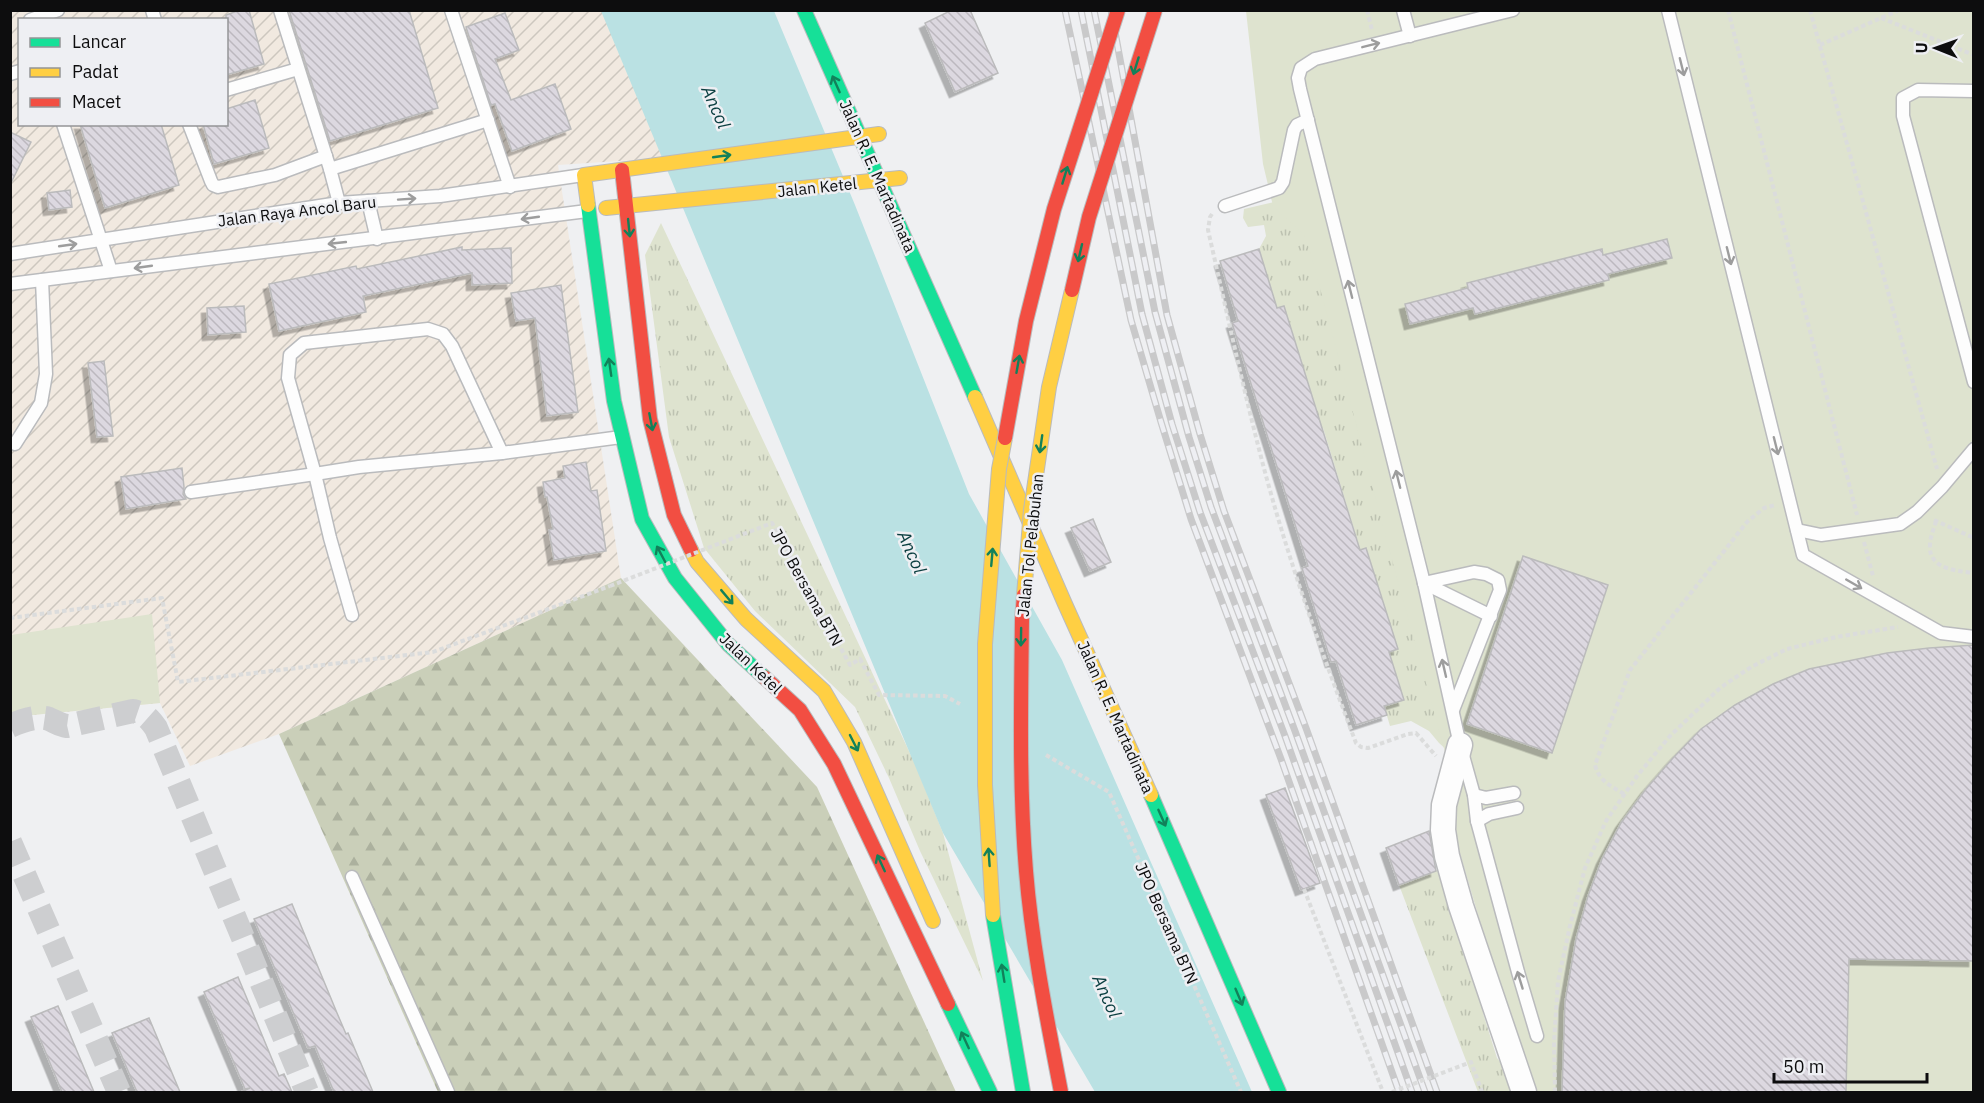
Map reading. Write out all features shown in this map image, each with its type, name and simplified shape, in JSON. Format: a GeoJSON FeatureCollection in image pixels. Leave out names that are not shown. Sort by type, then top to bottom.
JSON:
{"type":"FeatureCollection","features":[{"type":"Feature","properties":{"kind":"highway","name":"Jalan R. E. Martadinata"},"geometry":{"type":"LineString","coordinates":[[804,10],[1065,604],[1169,834],[1280,1092]]}},
{"type":"Feature","properties":{"kind":"highway"},"geometry":{"type":"LineString","coordinates":[[1023,1092],[993,915],[985,784],[985,644],[999,470],[1026,321],[1054,209],[1118,10]]}},
{"type":"Feature","properties":{"kind":"highway","name":"Jalan Tol Pelabuhan"},"geometry":{"type":"LineString","coordinates":[[1061,1092],[1040,985],[1026,872],[1020,766],[1023,608],[1031,510],[1049,387],[1089,217],[1155,10]]}},
{"type":"Feature","properties":{"kind":"highway"},"geometry":{"type":"LineString","coordinates":[[584,175],[879,134]]}},
{"type":"Feature","properties":{"kind":"highway","name":"Jalan Ketel"},"geometry":{"type":"LineString","coordinates":[[622,170],[650,419],[642,519],[675,578],[728,644],[800,711],[834,764],[990,1092]]}},
{"type":"Feature","properties":{"kind":"highway","name":"Jalan Ketel"},"geometry":{"type":"LineString","coordinates":[[584,175],[622,437],[675,515],[697,562],[746,619],[824,691],[848,732],[938,932]]}},
{"type":"Feature","properties":{"kind":"highway","name":"Jalan Ketel"},"geometry":{"type":"LineString","coordinates":[[588,211],[900,178]]}},
{"type":"Feature","properties":{"kind":"highway","name":"Jalan R. E. Martadinata"},"geometry":{"type":"LineString","coordinates":[[917,232],[951,342]]}},
{"type":"Feature","properties":{"kind":"street"},"geometry":{"type":"LineString","coordinates":[[1460,745],[1444,805],[1443,830],[1447,856],[1461,906],[1524,1092]]}},
{"type":"Feature","properties":{"kind":"lane"},"geometry":{"type":"LineString","coordinates":[[35,18],[58,10]]}},
{"type":"Feature","properties":{"kind":"lane"},"geometry":{"type":"LineString","coordinates":[[280,10],[339,203]]}},
{"type":"Feature","properties":{"kind":"lane"},"geometry":{"type":"LineString","coordinates":[[452,10],[510,187]]}},
{"type":"Feature","properties":{"kind":"lane"},"geometry":{"type":"LineString","coordinates":[[1403,10],[1410,36]]}},
{"type":"Feature","properties":{"kind":"lane"},"geometry":{"type":"LineString","coordinates":[[1513,10],[1315,59],[1301,68],[1298,78],[1424,583],[1460,745],[1474,795],[1477,821],[1537,1036]]}},
{"type":"Feature","properties":{"kind":"lane"},"geometry":{"type":"LineString","coordinates":[[1668,10],[1803,555],[1941,633],[1974,638]]}},
{"type":"Feature","properties":{"kind":"lane"},"geometry":{"type":"LineString","coordinates":[[228,89],[298,69]]}},
{"type":"Feature","properties":{"kind":"lane"},"geometry":{"type":"LineString","coordinates":[[1974,91],[1918,90],[1903,98],[1903,116],[1974,381]]}},
{"type":"Feature","properties":{"kind":"lane"},"geometry":{"type":"LineString","coordinates":[[190,126],[211,181],[218,187],[328,162],[488,120]]}},
{"type":"Feature","properties":{"kind":"lane"},"geometry":{"type":"LineString","coordinates":[[1225,206],[1278,188],[1283,182],[1294,130],[1297,125],[1308,120]]}},
{"type":"Feature","properties":{"kind":"lane"},"geometry":{"type":"LineString","coordinates":[[64,126],[111,271]]}},
{"type":"Feature","properties":{"kind":"lane","name":"Jalan Raya Ancol Baru"},"geometry":{"type":"LineString","coordinates":[[10,254],[339,203],[440,196],[584,175]]}},
{"type":"Feature","properties":{"kind":"lane"},"geometry":{"type":"LineString","coordinates":[[368,201],[377,239]]}},
{"type":"Feature","properties":{"kind":"lane"},"geometry":{"type":"LineString","coordinates":[[10,285],[260,251],[377,239],[588,211]]}},
{"type":"Feature","properties":{"kind":"lane"},"geometry":{"type":"LineString","coordinates":[[15,444],[41,403],[46,375],[42,280]]}},
{"type":"Feature","properties":{"kind":"lane"},"geometry":{"type":"LineString","coordinates":[[352,615],[288,378],[290,355],[304,343],[428,329],[443,334],[452,346],[502,453]]}},
{"type":"Feature","properties":{"kind":"lane"},"geometry":{"type":"LineString","coordinates":[[191,492],[359,467],[502,453],[622,437]]}},
{"type":"Feature","properties":{"kind":"lane"},"geometry":{"type":"LineString","coordinates":[[1797,530],[1821,535],[1900,524],[1917,512],[1942,487],[1974,449]]}},
{"type":"Feature","properties":{"kind":"lane"},"geometry":{"type":"LineString","coordinates":[[1424,583],[1474,572],[1486,574],[1498,580],[1500,590],[1453,710]]}},
{"type":"Feature","properties":{"kind":"lane"},"geometry":{"type":"LineString","coordinates":[[1424,583],[1491,616]]}},
{"type":"Feature","properties":{"kind":"lane"},"geometry":{"type":"LineString","coordinates":[[1474,795],[1486,798],[1514,794]]}},
{"type":"Feature","properties":{"kind":"lane"},"geometry":{"type":"LineString","coordinates":[[1477,821],[1490,814],[1517,808]]}},
{"type":"Feature","properties":{"kind":"lane"},"geometry":{"type":"LineString","coordinates":[[352,877],[448,1092]]}},
{"type":"Feature","properties":{"kind":"path"},"geometry":{"type":"LineString","coordinates":[[1728,10],[1860,526]]}},
{"type":"Feature","properties":{"kind":"path"},"geometry":{"type":"LineString","coordinates":[[1810,10],[1942,487]]}},
{"type":"Feature","properties":{"kind":"path"},"geometry":{"type":"LineString","coordinates":[[1820,45],[1899,10]]}},
{"type":"Feature","properties":{"kind":"path"},"geometry":{"type":"LineString","coordinates":[[1881,18],[1974,55]]}},
{"type":"Feature","properties":{"kind":"path"},"geometry":{"type":"LineString","coordinates":[[1225,206],[1212,214],[1208,230],[1260,454],[1319,647],[1356,743],[1360,747],[1368,748],[1416,733],[1451,775]]}},
{"type":"Feature","properties":{"kind":"path"},"geometry":{"type":"LineString","coordinates":[[1624,794],[1603,780],[1595,765],[1630,670],[1755,514],[1764,508],[1790,502]]}},
{"type":"Feature","properties":{"kind":"path"},"geometry":{"type":"LineString","coordinates":[[1917,512],[1974,537]]}},
{"type":"Feature","properties":{"kind":"path"},"geometry":{"type":"LineString","coordinates":[[1936,521],[1929,549],[1934,558],[1942,567],[1952,571],[1974,573]]}},
{"type":"Feature","properties":{"kind":"path","name":"JPO Bersama BTN"},"geometry":{"type":"LineString","coordinates":[[10,618],[162,598],[178,682],[433,652],[772,523],[850,664],[860,659],[879,695],[945,696],[966,708]]}},
{"type":"Feature","properties":{"kind":"path"},"geometry":{"type":"LineString","coordinates":[[1863,538],[1875,583]]}},
{"type":"Feature","properties":{"kind":"path"},"geometry":{"type":"LineString","coordinates":[[1555,1092],[1554,1042],[1558,981],[1570,926],[1586,868],[1606,821],[1636,776],[1670,736],[1720,688],[1751,667],[1787,649],[1836,637],[1886,629]]}},
{"type":"Feature","properties":{"kind":"path","name":"JPO Bersama BTN"},"geometry":{"type":"LineString","coordinates":[[1038,750],[1109,792],[1241,1092]]}},
{"type":"Feature","properties":{"kind":"path"},"geometry":{"type":"LineString","coordinates":[[1304,889],[1383,1092]]}},
{"type":"Feature","properties":{"kind":"path"},"geometry":{"type":"LineString","coordinates":[[1392,1092],[1471,1062],[1482,1092]]}},
{"type":"Feature","properties":{"kind":"shaded area"},"geometry":{"type":"Polygon","coordinates":[[[11,11],[603,11],[665,158],[558,165],[621,578],[279,734],[190,766],[160,703],[11,717],[11,11]]]}},
{"type":"Feature","properties":{"kind":"green space"},"geometry":{"type":"Polygon","coordinates":[[[1246,11],[1973,11],[1973,1092],[1535,1092],[1503,1000],[1454,833],[1445,752],[1311,254],[1304,235],[1273,206],[1263,164],[1246,11]]]}},
{"type":"Feature","properties":{"kind":"green space"},"geometry":{"type":"Polygon","coordinates":[[[1300,143],[1449,752],[1429,731],[1411,721],[1390,726],[1384,706],[1404,700],[1389,652],[1383,601],[1366,548],[1341,556],[1358,542],[1323,428],[1314,430],[1317,412],[1284,306],[1277,308],[1259,249],[1266,236],[1264,225],[1248,227],[1243,218],[1244,209],[1278,201],[1300,143]]]}},
{"type":"Feature","properties":{"kind":"green space"},"geometry":{"type":"Polygon","coordinates":[[[661,223],[916,766],[943,833],[983,981],[920,851],[855,707],[755,611],[704,548],[669,437],[645,255],[661,223]]]}},
{"type":"Feature","properties":{"kind":"green space"},"geometry":{"type":"Polygon","coordinates":[[[621,578],[817,787],[956,1092],[438,1092],[279,734],[621,578]]]}},
{"type":"Feature","properties":{"kind":"green space"},"geometry":{"type":"Polygon","coordinates":[[[152,614],[160,703],[11,717],[11,635],[152,614]]]}},
{"type":"Feature","properties":{"kind":"green space"},"geometry":{"type":"Polygon","coordinates":[[[1445,867],[1486,1005],[1483,1013],[1497,1058],[1512,1076],[1518,1092],[1478,1092],[1399,885],[1445,867]]]}},
{"type":"Feature","properties":{"kind":"water","name":"Ancol"},"geometry":{"type":"Polygon","coordinates":[[[601,11],[774,11],[855,205],[969,494],[1062,660],[1252,1092],[1095,1092],[943,833],[601,11]]]}},
{"type":"Feature","properties":{"kind":"building"},"geometry":{"type":"Polygon","coordinates":[[[240,10],[249,10],[264,64],[228,74],[228,18],[226,15],[240,10]]]}},
{"type":"Feature","properties":{"kind":"building"},"geometry":{"type":"Polygon","coordinates":[[[289,10],[409,10],[438,108],[330,141],[289,10]]]}},
{"type":"Feature","properties":{"kind":"building"},"geometry":{"type":"Polygon","coordinates":[[[952,10],[970,10],[998,73],[955,92],[925,23],[952,10]]]}},
{"type":"Feature","properties":{"kind":"building"},"geometry":{"type":"Polygon","coordinates":[[[505,13],[519,50],[495,59],[511,100],[555,84],[571,129],[512,151],[495,104],[491,105],[466,27],[505,13]]]}},
{"type":"Feature","properties":{"kind":"building"},"geometry":{"type":"Polygon","coordinates":[[[255,100],[269,148],[214,164],[204,126],[228,126],[228,108],[255,100]]]}},
{"type":"Feature","properties":{"kind":"building"},"geometry":{"type":"Polygon","coordinates":[[[81,126],[162,126],[179,185],[105,208],[81,126]]]}},
{"type":"Feature","properties":{"kind":"building"},"geometry":{"type":"Polygon","coordinates":[[[10,132],[31,142],[10,185],[10,132]]]}},
{"type":"Feature","properties":{"kind":"building"},"geometry":{"type":"Polygon","coordinates":[[[70,190],[72,207],[49,210],[47,193],[70,190]]]}},
{"type":"Feature","properties":{"kind":"building"},"geometry":{"type":"Polygon","coordinates":[[[1667,239],[1672,258],[1608,274],[1609,280],[1475,314],[1473,308],[1410,324],[1405,304],[1468,288],[1467,283],[1602,249],[1603,255],[1667,239]]]}},
{"type":"Feature","properties":{"kind":"building"},"geometry":{"type":"Polygon","coordinates":[[[462,247],[462,250],[511,248],[512,283],[472,285],[472,273],[363,296],[366,312],[279,331],[269,284],[356,266],[357,269],[462,247]]]}},
{"type":"Feature","properties":{"kind":"building"},"geometry":{"type":"Polygon","coordinates":[[[1259,249],[1277,308],[1284,306],[1360,550],[1366,548],[1398,649],[1389,652],[1404,700],[1384,706],[1387,715],[1356,725],[1336,661],[1331,662],[1302,568],[1308,566],[1232,323],[1238,321],[1220,261],[1259,249]]]}},
{"type":"Feature","properties":{"kind":"building"},"geometry":{"type":"Polygon","coordinates":[[[561,285],[578,412],[547,416],[535,318],[516,321],[511,293],[561,285]]]}},
{"type":"Feature","properties":{"kind":"building"},"geometry":{"type":"Polygon","coordinates":[[[244,306],[246,332],[208,335],[207,308],[244,306]]]}},
{"type":"Feature","properties":{"kind":"building"},"geometry":{"type":"Polygon","coordinates":[[[104,361],[113,436],[97,437],[88,363],[104,361]]]}},
{"type":"Feature","properties":{"kind":"building"},"geometry":{"type":"Polygon","coordinates":[[[586,462],[591,491],[597,490],[606,551],[554,560],[549,530],[553,529],[543,482],[565,478],[563,466],[586,462]]]}},
{"type":"Feature","properties":{"kind":"building"},"geometry":{"type":"Polygon","coordinates":[[[182,468],[183,494],[186,499],[126,509],[121,477],[182,468]]]}},
{"type":"Feature","properties":{"kind":"building"},"geometry":{"type":"Polygon","coordinates":[[[1093,519],[1111,562],[1090,571],[1071,528],[1093,519]]]}},
{"type":"Feature","properties":{"kind":"building"},"geometry":{"type":"Polygon","coordinates":[[[1523,556],[1608,585],[1552,753],[1467,724],[1523,556]]]}},
{"type":"Feature","properties":{"kind":"building"},"geometry":{"type":"Polygon","coordinates":[[[1974,645],[1974,961],[1849,959],[1846,1092],[1562,1092],[1565,1002],[1576,939],[1588,896],[1602,859],[1621,823],[1673,758],[1701,729],[1735,705],[1773,684],[1809,669],[1887,653],[1974,645]]]}},
{"type":"Feature","properties":{"kind":"building"},"geometry":{"type":"Polygon","coordinates":[[[1285,788],[1320,883],[1301,890],[1266,795],[1285,788]]]}},
{"type":"Feature","properties":{"kind":"building"},"geometry":{"type":"Polygon","coordinates":[[[1429,831],[1436,871],[1399,885],[1386,848],[1429,831]]]}},
{"type":"Feature","properties":{"kind":"building"},"geometry":{"type":"Polygon","coordinates":[[[292,904],[346,1034],[348,1033],[373,1092],[334,1092],[315,1046],[308,1048],[254,919],[292,904]]]}},
{"type":"Feature","properties":{"kind":"building"},"geometry":{"type":"Polygon","coordinates":[[[238,977],[279,1076],[284,1074],[292,1092],[241,1092],[250,1088],[245,1089],[204,992],[238,977]]]}},
{"type":"Feature","properties":{"kind":"building"},"geometry":{"type":"Polygon","coordinates":[[[58,1006],[94,1092],[62,1092],[31,1017],[58,1006]]]}},
{"type":"Feature","properties":{"kind":"building"},"geometry":{"type":"Polygon","coordinates":[[[149,1018],[180,1092],[137,1092],[112,1033],[149,1018]]]}},
{"type":"Feature","properties":{"kind":"tunnel"},"geometry":{"type":"LineString","coordinates":[[10,726],[34,718],[49,719],[67,726],[133,711],[144,715],[156,728],[307,1092]]}},
{"type":"Feature","properties":{"kind":"tunnel"},"geometry":{"type":"LineString","coordinates":[[10,842],[119,1092]]}},
{"type":"Feature","properties":{"kind":"railway"},"geometry":{"type":"LineString","coordinates":[[1065,10],[1131,320],[1161,422],[1191,519],[1281,759],[1399,1092]]}},
{"type":"Feature","properties":{"kind":"railway"},"geometry":{"type":"LineString","coordinates":[[1081,10],[1142,314],[1172,424],[1200,512],[1285,736],[1412,1092]]}},
{"type":"Feature","properties":{"kind":"railway"},"geometry":{"type":"LineString","coordinates":[[1094,10],[1155,312],[1189,437],[1211,507],[1295,731],[1425,1092]]}},
{"type":"Feature","properties":{"kind":"railway"},"geometry":{"type":"LineString","coordinates":[[1111,10],[1167,315],[1200,434],[1224,511],[1306,728],[1437,1092]]}},
{"type":"Feature","properties":{"kind":"traffic: fast"},"geometry":{"type":"LineString","coordinates":[[804,10],[975,397]]}},
{"type":"Feature","properties":{"kind":"traffic: fast"},"geometry":{"type":"LineString","coordinates":[[588,205],[614,401],[642,519],[675,578],[728,644],[764,677]]}},
{"type":"Feature","properties":{"kind":"traffic: fast"},"geometry":{"type":"LineString","coordinates":[[1151,795],[1279,1092]]}},
{"type":"Feature","properties":{"kind":"traffic: fast"},"geometry":{"type":"LineString","coordinates":[[993,915],[1023,1092]]}},
{"type":"Feature","properties":{"kind":"traffic: fast"},"geometry":{"type":"LineString","coordinates":[[948,1004],[990,1092]]}},
{"type":"Feature","properties":{"kind":"traffic: slow"},"geometry":{"type":"LineString","coordinates":[[588,205],[584,175],[879,134]]}},
{"type":"Feature","properties":{"kind":"traffic: slow"},"geometry":{"type":"LineString","coordinates":[[606,208],[900,178]]}},
{"type":"Feature","properties":{"kind":"traffic: slow"},"geometry":{"type":"LineString","coordinates":[[1024,595],[1031,510],[1049,387],[1072,290]]}},
{"type":"Feature","properties":{"kind":"traffic: slow"},"geometry":{"type":"LineString","coordinates":[[975,397],[1151,795]]}},
{"type":"Feature","properties":{"kind":"traffic: slow"},"geometry":{"type":"LineString","coordinates":[[993,915],[985,785],[985,644],[999,469],[1005,438]]}},
{"type":"Feature","properties":{"kind":"traffic: slow"},"geometry":{"type":"LineString","coordinates":[[691,550],[697,562],[746,619],[824,691],[854,742],[933,921]]}},
{"type":"Feature","properties":{"kind":"traffic: jam"},"geometry":{"type":"LineString","coordinates":[[1005,438],[1026,321],[1054,209],[1118,10]]}},
{"type":"Feature","properties":{"kind":"traffic: jam"},"geometry":{"type":"LineString","coordinates":[[1072,290],[1089,217],[1155,10]]}},
{"type":"Feature","properties":{"kind":"traffic: jam"},"geometry":{"type":"LineString","coordinates":[[622,170],[650,419],[674,515],[691,550]]}},
{"type":"Feature","properties":{"kind":"traffic: jam"},"geometry":{"type":"LineString","coordinates":[[1024,595],[1021,745],[1026,871],[1036,954],[1061,1092]]}},
{"type":"Feature","properties":{"kind":"traffic: jam"},"geometry":{"type":"LineString","coordinates":[[764,677],[800,710],[834,764],[948,1004]]}}]}
